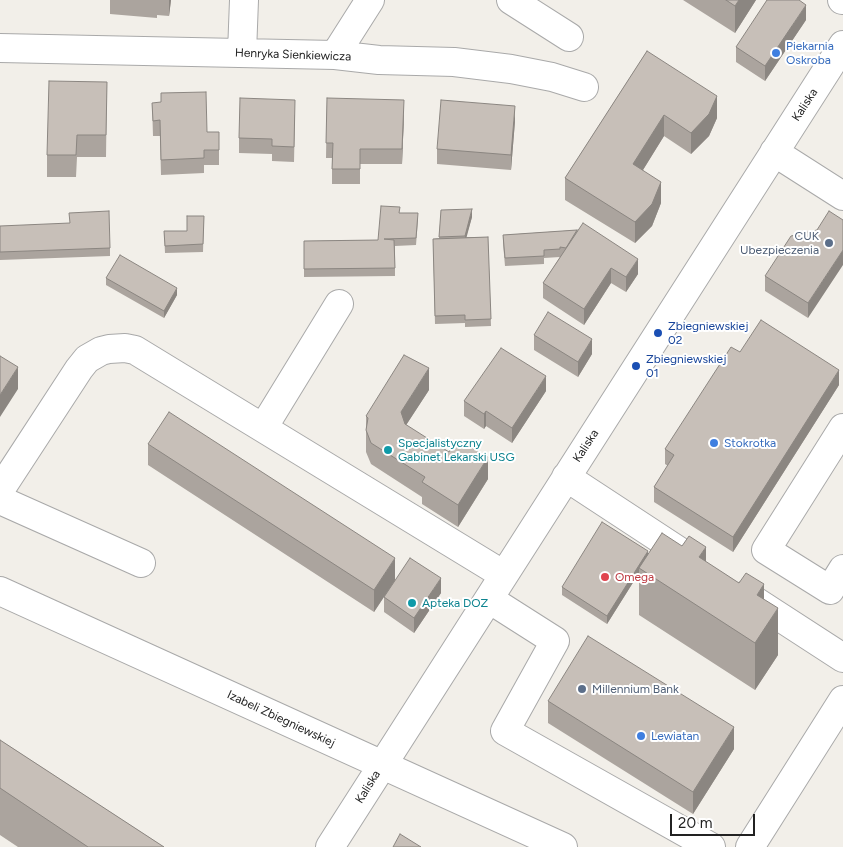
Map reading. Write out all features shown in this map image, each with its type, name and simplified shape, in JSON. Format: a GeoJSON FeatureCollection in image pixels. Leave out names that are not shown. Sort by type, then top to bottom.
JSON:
{"type":"FeatureCollection","features":[{"type":"Feature","properties":{"kind":"street"},"geometry":{"type":"LineString","coordinates":[[242,53],[244,0]]}},
{"type":"Feature","properties":{"kind":"street"},"geometry":{"type":"LineString","coordinates":[[334,55],[370,0]]}},
{"type":"Feature","properties":{"kind":"street"},"geometry":{"type":"LineString","coordinates":[[511,0],[569,37]]}},
{"type":"Feature","properties":{"kind":"street","name":"Kaliska"},"geometry":{"type":"LineString","coordinates":[[330,847],[843,45]]}},
{"type":"Feature","properties":{"kind":"street","name":"Henryka Sienkiewicza"},"geometry":{"type":"LineString","coordinates":[[0,48],[334,55],[495,66],[552,77],[584,87]]}},
{"type":"Feature","properties":{"kind":"street"},"geometry":{"type":"LineString","coordinates":[[774,152],[843,196]]}},
{"type":"Feature","properties":{"kind":"street"},"geometry":{"type":"LineString","coordinates":[[263,428],[339,304]]}},
{"type":"Feature","properties":{"kind":"street"},"geometry":{"type":"LineString","coordinates":[[0,490],[78,369],[94,355],[109,348],[135,350],[504,575]]}},
{"type":"Feature","properties":{"kind":"street"},"geometry":{"type":"LineString","coordinates":[[839,586],[766,550],[843,428]]}},
{"type":"Feature","properties":{"kind":"street"},"geometry":{"type":"LineString","coordinates":[[566,477],[843,658]]}},
{"type":"Feature","properties":{"kind":"street"},"geometry":{"type":"LineString","coordinates":[[0,500],[141,562]]}},
{"type":"Feature","properties":{"kind":"street","name":"Izabeli Zbiegniewskiej"},"geometry":{"type":"LineString","coordinates":[[0,591],[563,847]]}},
{"type":"Feature","properties":{"kind":"street"},"geometry":{"type":"LineString","coordinates":[[488,599],[555,641],[505,731],[711,847]]}},
{"type":"Feature","properties":{"kind":"street"},"geometry":{"type":"LineString","coordinates":[[750,847],[843,700]]}},
{"type":"Feature","properties":{"kind":"building"},"geometry":{"type":"Polygon","coordinates":[[[726,0],[739,0],[735,6],[726,0]]]}},
{"type":"Feature","properties":{"kind":"building"},"geometry":{"type":"Polygon","coordinates":[[[767,0],[799,0],[806,5],[765,66],[736,47],[767,0]]]}},
{"type":"Feature","properties":{"kind":"building"},"geometry":{"type":"Polygon","coordinates":[[[647,51],[717,96],[709,114],[691,133],[664,115],[633,164],[661,182],[652,204],[635,222],[565,178],[647,51]]]}},
{"type":"Feature","properties":{"kind":"building"},"geometry":{"type":"Polygon","coordinates":[[[49,81],[107,82],[106,135],[77,135],[76,155],[47,155],[49,81]]]}},
{"type":"Feature","properties":{"kind":"building"},"geometry":{"type":"Polygon","coordinates":[[[206,92],[207,132],[219,132],[219,150],[204,150],[204,158],[161,160],[160,120],[153,121],[152,103],[161,102],[161,93],[206,92]]]}},
{"type":"Feature","properties":{"kind":"building"},"geometry":{"type":"Polygon","coordinates":[[[240,98],[295,100],[294,147],[272,146],[272,139],[239,138],[240,98]]]}},
{"type":"Feature","properties":{"kind":"building"},"geometry":{"type":"Polygon","coordinates":[[[327,98],[404,100],[402,149],[360,149],[360,169],[332,169],[333,143],[326,143],[327,98]]]}},
{"type":"Feature","properties":{"kind":"building"},"geometry":{"type":"Polygon","coordinates":[[[441,100],[515,106],[511,155],[437,149],[441,100]]]}},
{"type":"Feature","properties":{"kind":"building"},"geometry":{"type":"Polygon","coordinates":[[[381,206],[400,207],[399,213],[418,213],[416,238],[384,239],[394,240],[395,268],[304,269],[304,241],[378,240],[381,206]]]}},
{"type":"Feature","properties":{"kind":"building"},"geometry":{"type":"Polygon","coordinates":[[[472,209],[465,236],[439,237],[441,210],[472,209]]]}},
{"type":"Feature","properties":{"kind":"building"},"geometry":{"type":"Polygon","coordinates":[[[109,211],[110,248],[0,252],[0,226],[70,223],[69,213],[109,211]]]}},
{"type":"Feature","properties":{"kind":"building"},"geometry":{"type":"Polygon","coordinates":[[[829,211],[843,220],[843,250],[808,303],[765,276],[791,236],[817,230],[829,211]]]}},
{"type":"Feature","properties":{"kind":"building"},"geometry":{"type":"Polygon","coordinates":[[[187,216],[204,216],[203,244],[165,246],[164,231],[187,231],[187,216]]]}},
{"type":"Feature","properties":{"kind":"building"},"geometry":{"type":"Polygon","coordinates":[[[583,223],[638,259],[626,277],[611,268],[584,309],[543,283],[583,223]]]}},
{"type":"Feature","properties":{"kind":"building"},"geometry":{"type":"Polygon","coordinates":[[[577,230],[566,248],[560,247],[560,249],[544,250],[544,256],[505,258],[503,235],[577,230]]]}},
{"type":"Feature","properties":{"kind":"building"},"geometry":{"type":"Polygon","coordinates":[[[488,237],[491,319],[465,320],[465,315],[435,316],[433,239],[488,237]]]}},
{"type":"Feature","properties":{"kind":"building"},"geometry":{"type":"Polygon","coordinates":[[[120,255],[177,288],[164,311],[106,278],[120,255]]]}},
{"type":"Feature","properties":{"kind":"building"},"geometry":{"type":"Polygon","coordinates":[[[548,312],[592,339],[578,362],[534,335],[548,312]]]}},
{"type":"Feature","properties":{"kind":"building"},"geometry":{"type":"Polygon","coordinates":[[[761,320],[839,370],[733,537],[654,487],[674,455],[665,449],[731,347],[740,352],[761,320]]]}},
{"type":"Feature","properties":{"kind":"building"},"geometry":{"type":"Polygon","coordinates":[[[501,348],[546,376],[512,428],[486,411],[484,414],[464,401],[501,348]]]}},
{"type":"Feature","properties":{"kind":"building"},"geometry":{"type":"Polygon","coordinates":[[[404,355],[429,368],[401,412],[405,424],[449,452],[452,447],[465,444],[488,457],[458,505],[422,482],[425,477],[371,443],[366,430],[368,418],[366,416],[404,355]]]}},
{"type":"Feature","properties":{"kind":"building"},"geometry":{"type":"Polygon","coordinates":[[[0,356],[18,367],[0,395],[0,356]]]}},
{"type":"Feature","properties":{"kind":"building"},"geometry":{"type":"Polygon","coordinates":[[[169,412],[395,558],[374,590],[148,444],[169,412]]]}},
{"type":"Feature","properties":{"kind":"building","name":"Omega"},"geometry":{"type":"Polygon","coordinates":[[[602,522],[648,551],[607,616],[562,587],[602,522]]]}},
{"type":"Feature","properties":{"kind":"building"},"geometry":{"type":"Polygon","coordinates":[[[662,533],[682,546],[689,536],[706,547],[699,557],[739,583],[746,573],[764,584],[757,595],[778,608],[755,643],[639,568],[662,533]]]}},
{"type":"Feature","properties":{"kind":"building"},"geometry":{"type":"Polygon","coordinates":[[[410,558],[441,578],[414,618],[384,597],[410,558]]]}},
{"type":"Feature","properties":{"kind":"building","name":"Lewiatan"},"geometry":{"type":"Polygon","coordinates":[[[588,636],[734,727],[693,792],[548,701],[588,636]]]}},
{"type":"Feature","properties":{"kind":"building"},"geometry":{"type":"Polygon","coordinates":[[[0,740],[164,847],[88,847],[0,788],[0,740]]]}},
{"type":"Feature","properties":{"kind":"building"},"geometry":{"type":"Polygon","coordinates":[[[400,834],[421,847],[393,847],[400,834]]]}},
{"type":"Feature","properties":{"kind":"place","name":"Piekarnia Oskroba"},"geometry":{"type":"Point","coordinates":[776,53]}},
{"type":"Feature","properties":{"kind":"place","name":"CUK Ubezpieczenia"},"geometry":{"type":"Point","coordinates":[829,243]}},
{"type":"Feature","properties":{"kind":"place","name":"Zbiegniewskiej 02"},"geometry":{"type":"Point","coordinates":[658,333]}},
{"type":"Feature","properties":{"kind":"place","name":"Zbiegniewskiej 01"},"geometry":{"type":"Point","coordinates":[636,366]}},
{"type":"Feature","properties":{"kind":"place","name":"Stokrotka"},"geometry":{"type":"Point","coordinates":[714,443]}},
{"type":"Feature","properties":{"kind":"place","name":"Specjalistyczny Gabinet Lekarski USG"},"geometry":{"type":"Point","coordinates":[388,450]}},
{"type":"Feature","properties":{"kind":"place","name":"Omega"},"geometry":{"type":"Point","coordinates":[605,577]}},
{"type":"Feature","properties":{"kind":"place","name":"Apteka DOZ"},"geometry":{"type":"Point","coordinates":[412,603]}},
{"type":"Feature","properties":{"kind":"place","name":"Millennium Bank"},"geometry":{"type":"Point","coordinates":[582,689]}},
{"type":"Feature","properties":{"kind":"place","name":"Lewiatan"},"geometry":{"type":"Point","coordinates":[641,736]}}]}
